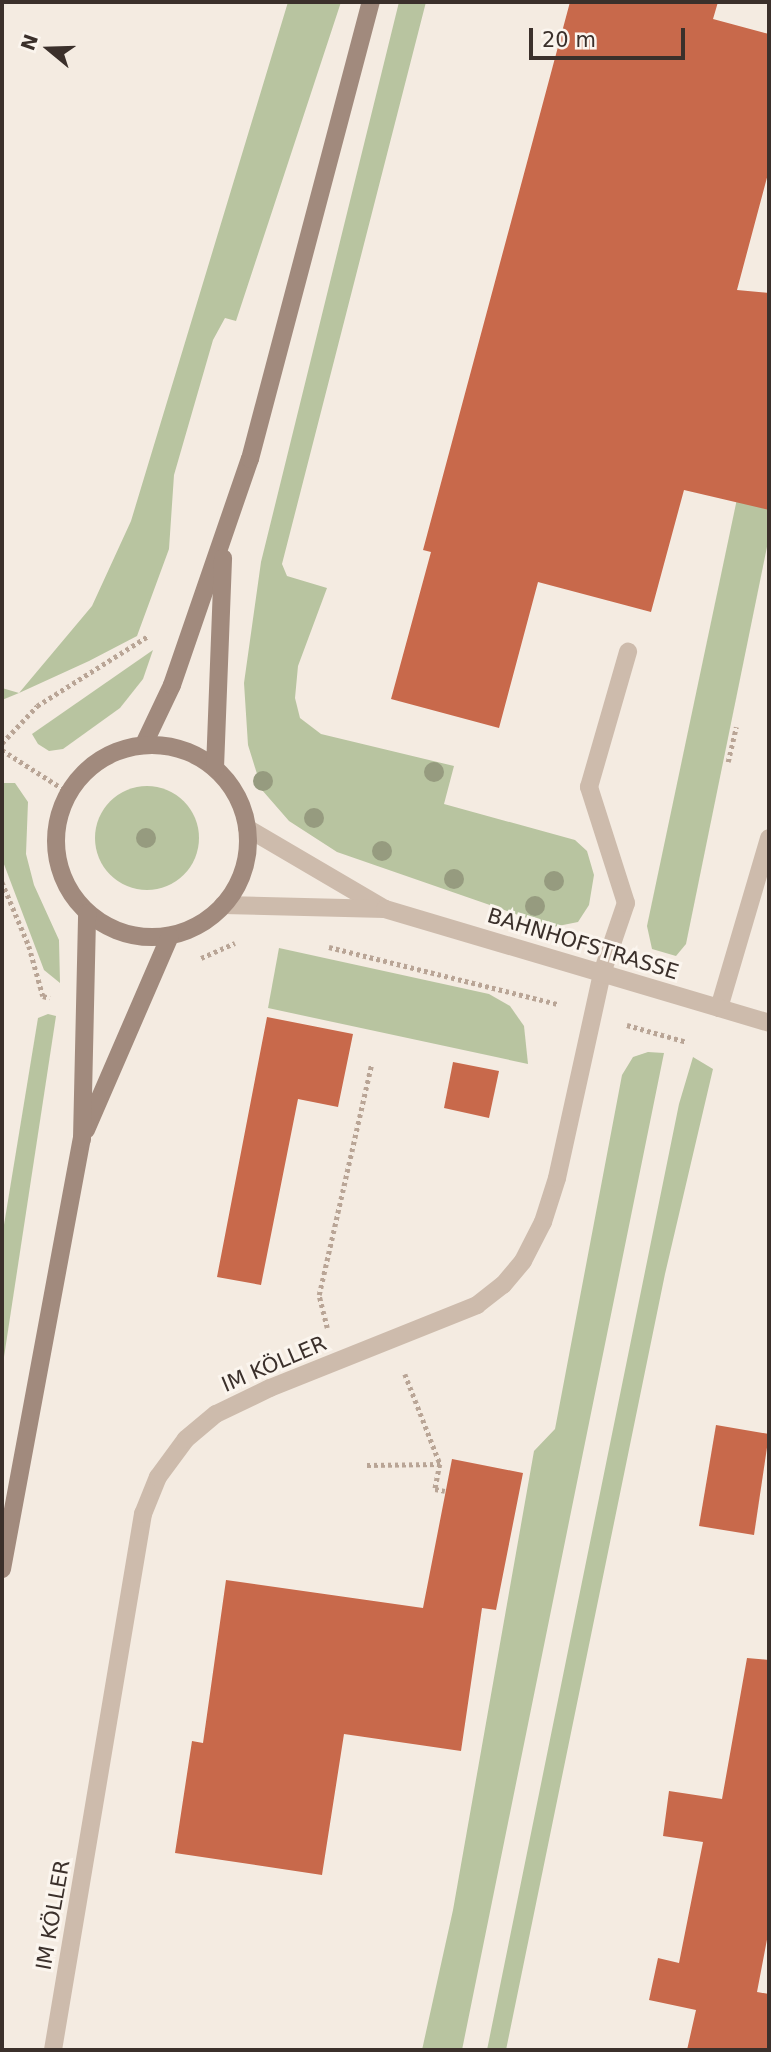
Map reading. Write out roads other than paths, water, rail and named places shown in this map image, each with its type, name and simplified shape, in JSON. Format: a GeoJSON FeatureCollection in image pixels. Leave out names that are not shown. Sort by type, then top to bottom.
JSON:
{"type":"FeatureCollection","features":[{"type":"Feature","properties":{"kind":"main road"},"geometry":{"type":"LineString","coordinates":[[144,744],[172,685],[223,541],[272,379],[371,2]]}},
{"type":"Feature","properties":{"kind":"main road"},"geometry":{"type":"LineString","coordinates":[[215,768],[223,541]]}},
{"type":"Feature","properties":{"kind":"main road"},"geometry":{"type":"LineString","coordinates":[[144,744],[182,749],[215,768],[242,806],[247,828],[244,869],[223,905],[208,919],[170,936],[126,934],[87,912],[70,892],[57,855],[58,816],[68,792],[100,759],[144,744]]}},
{"type":"Feature","properties":{"kind":"main road"},"geometry":{"type":"LineString","coordinates":[[2,1569],[82,1139],[87,912]]}},
{"type":"Feature","properties":{"kind":"main road"},"geometry":{"type":"LineString","coordinates":[[82,1139],[170,936]]}},
{"type":"Feature","properties":{"kind":"street","name":"IM KÖLLER"},"geometry":{"type":"LineString","coordinates":[[53,2050],[143,1514],[159,1477],[174,1455],[216,1414],[477,1305],[503,1285],[523,1261],[543,1223],[557,1178],[590,1014],[626,903],[589,787],[628,652]]}},
{"type":"Feature","properties":{"kind":"street","name":"BAHNHOFSTRASSE"},"geometry":{"type":"LineString","coordinates":[[247,828],[385,909],[769,1023]]}},
{"type":"Feature","properties":{"kind":"street"},"geometry":{"type":"LineString","coordinates":[[719,1008],[769,838]]}},
{"type":"Feature","properties":{"kind":"street","name":"BAHNHOFSTRASSE"},"geometry":{"type":"LineString","coordinates":[[223,905],[385,909]]}}]}
